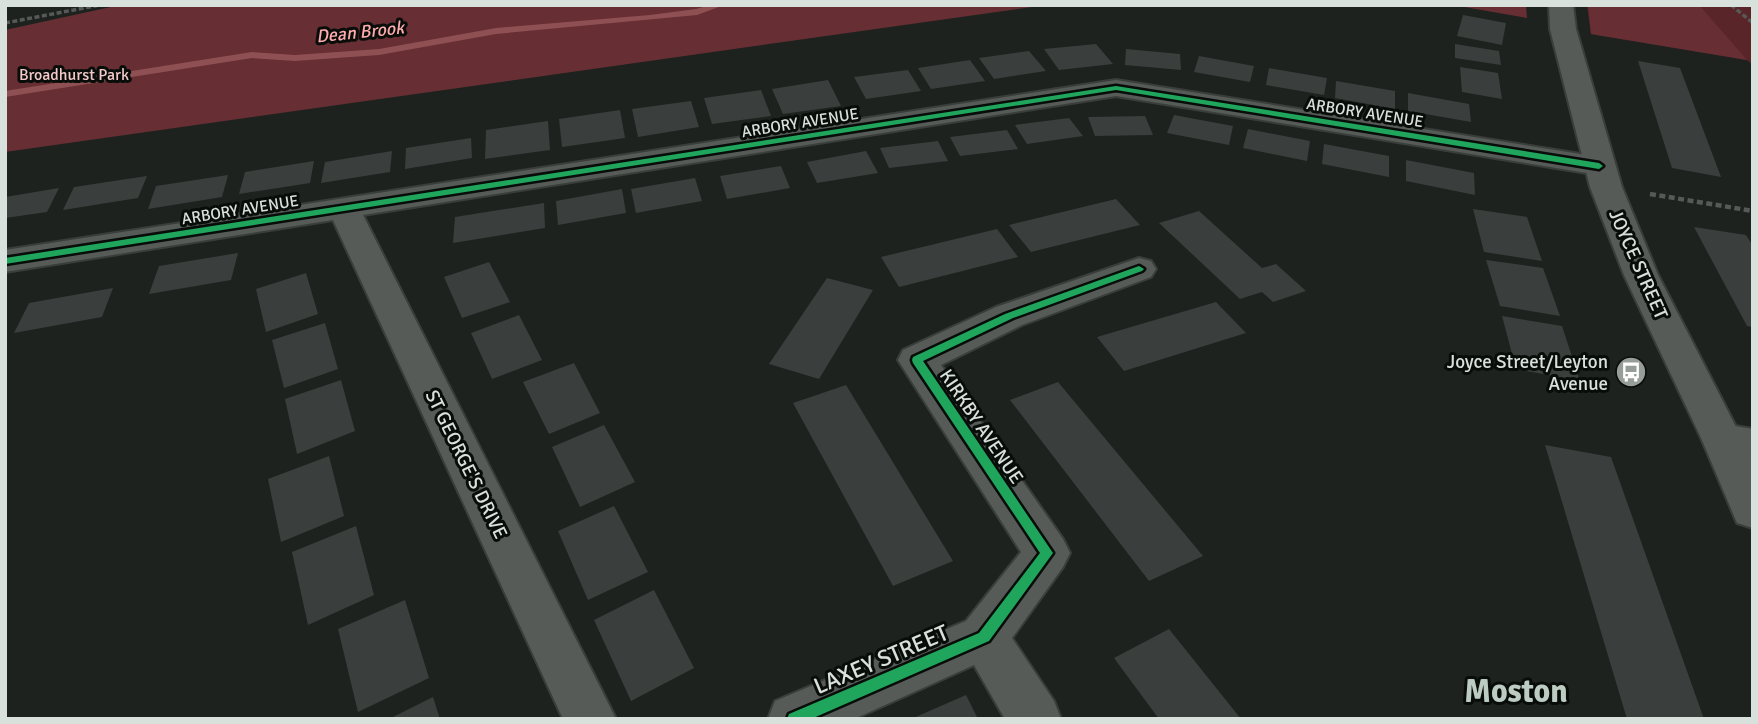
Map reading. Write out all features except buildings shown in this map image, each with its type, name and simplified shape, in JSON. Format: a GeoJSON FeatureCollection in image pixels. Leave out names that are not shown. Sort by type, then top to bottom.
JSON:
{"type":"FeatureCollection","features":[{"type":"Feature","properties":{"kind":"street","name":"JOYCE STREET"},"geometry":{"type":"LineString","coordinates":[[1561,5],[1563,29],[1602,176],[1641,275],[1738,442],[1753,510]]}},
{"type":"Feature","properties":{"kind":"street","name":"ARBORY AVENUE"},"geometry":{"type":"LineString","coordinates":[[5,261],[1116,88],[1602,176]]}},
{"type":"Feature","properties":{"kind":"street","name":"ST GEORGE'S DRIVE"},"geometry":{"type":"LineString","coordinates":[[344,209],[590,719]]}},
{"type":"Feature","properties":{"kind":"street","name":"KIRKBY AVENUE"},"geometry":{"type":"LineString","coordinates":[[984,637],[1047,553],[917,360],[1009,316],[1139,269]]}},
{"type":"Feature","properties":{"kind":"street","name":"LAXEY STREET"},"geometry":{"type":"LineString","coordinates":[[794,719],[984,637]]}},
{"type":"Feature","properties":{"kind":"street"},"geometry":{"type":"LineString","coordinates":[[984,637],[1035,719]]}},
{"type":"Feature","properties":{"kind":"path"},"geometry":{"type":"LineString","coordinates":[[5,23],[100,5]]}},
{"type":"Feature","properties":{"kind":"path"},"geometry":{"type":"LineString","coordinates":[[1731,5],[1753,23]]}},
{"type":"Feature","properties":{"kind":"path"},"geometry":{"type":"LineString","coordinates":[[1602,176],[1753,211]]}},
{"type":"Feature","properties":{"kind":"shaded area"},"geometry":{"type":"Polygon","coordinates":[[[1587,5],[1753,5],[1753,65],[1747,60],[1591,34],[1587,5]]]}},
{"type":"Feature","properties":{"kind":"green space","name":"Broadhurst Park"},"geometry":{"type":"Polygon","coordinates":[[[120,5],[1046,5],[5,152],[5,30],[120,5]]]}},
{"type":"Feature","properties":{"kind":"green space"},"geometry":{"type":"Polygon","coordinates":[[[1453,5],[1526,5],[1527,18],[1453,5]]]}},
{"type":"Feature","properties":{"kind":"green space"},"geometry":{"type":"Polygon","coordinates":[[[1588,5],[1699,5],[1747,60],[1591,34],[1588,5]]]}},
{"type":"Feature","properties":{"kind":"waterway","name":"Dean Brook"},"geometry":{"type":"LineString","coordinates":[[5,94],[252,55],[295,58],[379,52],[496,31],[650,18],[697,12],[720,5]]}},
{"type":"Feature","properties":{"kind":"cycle path"},"geometry":{"type":"LineString","coordinates":[[5,261],[1116,88],[1599,166]]}},
{"type":"Feature","properties":{"kind":"cycle path"},"geometry":{"type":"LineString","coordinates":[[794,719],[984,637],[1047,553],[917,360],[1009,316],[1139,269]]}},
{"type":"Feature","properties":{"kind":"place","name":"Joyce Street/Leyton Avenue"},"geometry":{"type":"Point","coordinates":[1631,372]}},
{"type":"Feature","properties":{"kind":"district","name":"Moston"},"geometry":{"type":"Point","coordinates":[1516,691]}}]}
